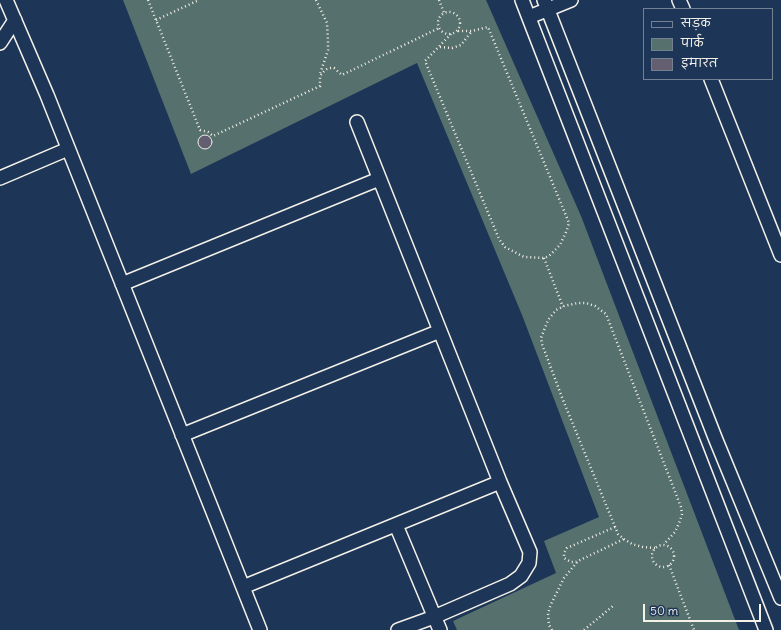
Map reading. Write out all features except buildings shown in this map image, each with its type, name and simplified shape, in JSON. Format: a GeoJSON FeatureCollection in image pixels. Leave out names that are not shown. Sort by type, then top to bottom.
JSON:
{"type":"FeatureCollection","features":[{"type":"Feature","properties":{"kind":"street"},"geometry":{"type":"LineString","coordinates":[[6,0],[68,150],[260,630]]}},
{"type":"Feature","properties":{"kind":"street"},"geometry":{"type":"LineString","coordinates":[[522,0],[766,630]]}},
{"type":"Feature","properties":{"kind":"street"},"geometry":{"type":"LineString","coordinates":[[528,17],[546,5],[572,0]]}},
{"type":"Feature","properties":{"kind":"street"},"geometry":{"type":"LineString","coordinates":[[546,5],[716,440],[781,598]]}},
{"type":"Feature","properties":{"kind":"street"},"geometry":{"type":"LineString","coordinates":[[0,43],[15,20]]}},
{"type":"Feature","properties":{"kind":"street"},"geometry":{"type":"LineString","coordinates":[[711,80],[781,255]]}},
{"type":"Feature","properties":{"kind":"street"},"geometry":{"type":"LineString","coordinates":[[357,122],[500,482],[530,552],[529,563],[521,576],[510,584],[434,617],[398,630]]}},
{"type":"Feature","properties":{"kind":"street"},"geometry":{"type":"LineString","coordinates":[[0,178],[68,150]]}},
{"type":"Feature","properties":{"kind":"street"},"geometry":{"type":"LineString","coordinates":[[122,284],[379,179]]}},
{"type":"Feature","properties":{"kind":"street"},"geometry":{"type":"LineString","coordinates":[[182,435],[440,331]]}},
{"type":"Feature","properties":{"kind":"street"},"geometry":{"type":"LineString","coordinates":[[243,588],[500,482]]}},
{"type":"Feature","properties":{"kind":"street"},"geometry":{"type":"LineString","coordinates":[[396,525],[440,630]]}},
{"type":"Feature","properties":{"kind":"path"},"geometry":{"type":"LineString","coordinates":[[148,0],[200,130],[208,132],[213,136],[320,86],[320,76],[328,50],[328,40],[327,23],[316,0]]}},
{"type":"Feature","properties":{"kind":"path"},"geometry":{"type":"LineString","coordinates":[[156,20],[200,0]]}},
{"type":"Feature","properties":{"kind":"path"},"geometry":{"type":"LineString","coordinates":[[439,0],[444,13]]}},
{"type":"Feature","properties":{"kind":"path"},"geometry":{"type":"LineString","coordinates":[[451,34],[444,33],[439,28],[438,21],[444,13],[451,13],[457,16],[459,23],[456,31]]}},
{"type":"Feature","properties":{"kind":"path"},"geometry":{"type":"LineString","coordinates":[[488,27],[567,218],[569,223],[567,230],[560,244],[549,256],[544,258],[524,257],[505,246],[499,239],[425,61],[451,34],[456,31],[472,31],[488,27]]}},
{"type":"Feature","properties":{"kind":"path"},"geometry":{"type":"LineString","coordinates":[[320,76],[322,72],[329,68],[337,70],[342,75],[439,28]]}},
{"type":"Feature","properties":{"kind":"path"},"geometry":{"type":"LineString","coordinates":[[440,47],[452,48],[461,45],[472,31]]}},
{"type":"Feature","properties":{"kind":"path"},"geometry":{"type":"LineString","coordinates":[[544,258],[563,307]]}},
{"type":"Feature","properties":{"kind":"path"},"geometry":{"type":"LineString","coordinates":[[578,303],[586,303],[595,306],[606,314],[681,507],[682,514],[675,532],[664,544],[655,548],[643,547],[624,540],[618,534],[615,527],[563,400],[541,338],[548,320],[556,310],[578,303]]}},
{"type":"Feature","properties":{"kind":"path"},"geometry":{"type":"LineString","coordinates":[[615,527],[565,549],[564,558],[571,562],[580,560],[624,540]]}},
{"type":"Feature","properties":{"kind":"path"},"geometry":{"type":"LineString","coordinates":[[655,548],[652,557],[655,564],[662,567],[669,565],[674,560],[674,552],[670,546],[664,544]]}},
{"type":"Feature","properties":{"kind":"path"},"geometry":{"type":"LineString","coordinates":[[552,630],[548,613],[551,604],[564,578],[580,560]]}},
{"type":"Feature","properties":{"kind":"path"},"geometry":{"type":"LineString","coordinates":[[669,565],[694,630]]}},
{"type":"Feature","properties":{"kind":"path"},"geometry":{"type":"LineString","coordinates":[[584,630],[613,606]]}},
{"type":"Feature","properties":{"kind":"green space"},"geometry":{"type":"Polygon","coordinates":[[[123,0],[486,0],[581,216],[739,630],[457,630],[453,621],[556,573],[544,541],[599,517],[522,315],[417,63],[191,174],[123,0]]]}}]}
